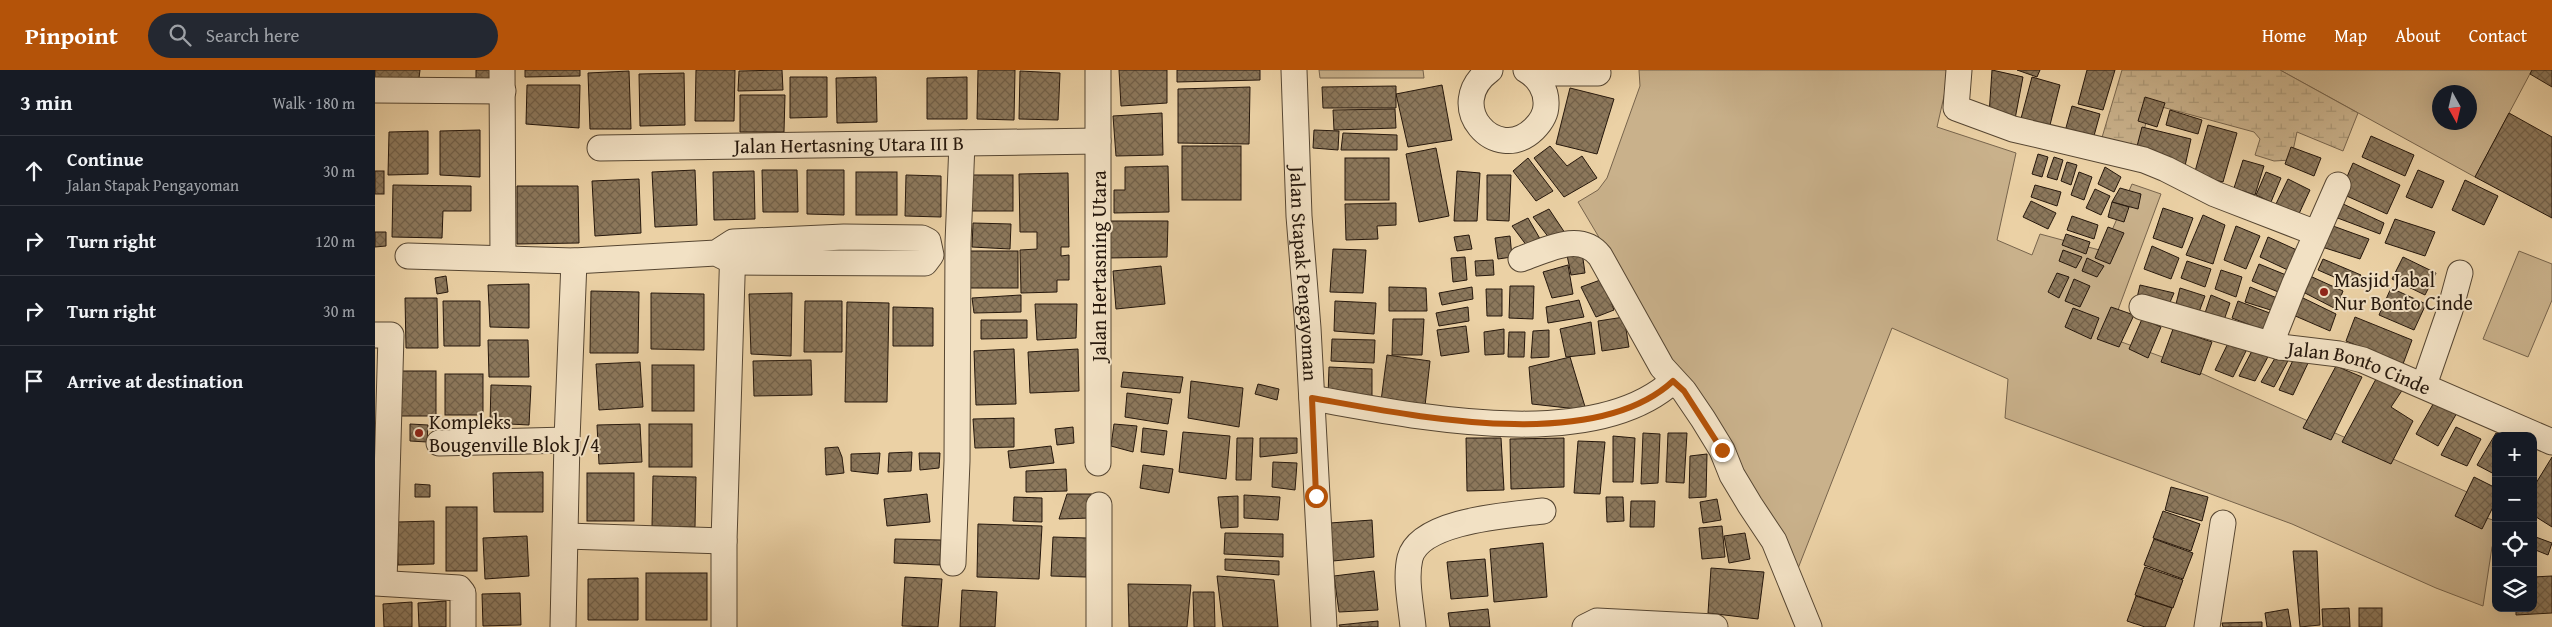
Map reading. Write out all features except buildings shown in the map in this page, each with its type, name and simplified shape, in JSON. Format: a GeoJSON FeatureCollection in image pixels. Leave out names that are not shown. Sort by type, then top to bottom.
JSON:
{"type":"FeatureCollection","features":[{"type":"Feature","properties":{"kind":"street","name":"Jalan Hertasning Utara"},"geometry":{"type":"LineString","coordinates":[[1098,70],[1098,463]]}},
{"type":"Feature","properties":{"kind":"street","name":"Jalan Stapak Pengayoman"},"geometry":{"type":"LineString","coordinates":[[1294,70],[1299,216],[1312,398],[1324,627]]}},
{"type":"Feature","properties":{"kind":"street"},"geometry":{"type":"LineString","coordinates":[[1489,70],[1474,85],[1470,108],[1480,128],[1499,139],[1521,138],[1541,122],[1546,106],[1544,90],[1530,73]]}},
{"type":"Feature","properties":{"kind":"street"},"geometry":{"type":"LineString","coordinates":[[1959,70],[1956,108],[2013,129],[2144,160],[2215,194],[2316,233]]}},
{"type":"Feature","properties":{"kind":"street"},"geometry":{"type":"LineString","coordinates":[[1530,73],[1598,73]]}},
{"type":"Feature","properties":{"kind":"street"},"geometry":{"type":"LineString","coordinates":[[375,90],[459,81],[502,80],[503,258]]}},
{"type":"Feature","properties":{"kind":"street","name":"Jalan Hertasning Utara III B"},"geometry":{"type":"LineString","coordinates":[[600,148],[1098,141]]}},
{"type":"Feature","properties":{"kind":"street"},"geometry":{"type":"LineString","coordinates":[[953,563],[956,538],[958,243],[962,143]]}},
{"type":"Feature","properties":{"kind":"street","name":"Jalan Bonto Cinde"},"geometry":{"type":"LineString","coordinates":[[2338,186],[2316,233],[2275,332],[2276,342],[2280,347],[2355,358],[2424,385],[2552,442]]}},
{"type":"Feature","properties":{"kind":"street"},"geometry":{"type":"LineString","coordinates":[[408,256],[574,261],[728,252],[844,237],[922,238],[931,246],[931,255],[925,264],[728,252]]}},
{"type":"Feature","properties":{"kind":"street"},"geometry":{"type":"LineString","coordinates":[[1521,259],[1573,243],[1582,242],[1593,248],[1629,307],[1662,367],[1684,391],[1722,450],[1741,490],[1774,541],[1809,627]]}},
{"type":"Feature","properties":{"kind":"street"},"geometry":{"type":"LineString","coordinates":[[724,627],[724,541],[730,390],[728,252]]}},
{"type":"Feature","properties":{"kind":"street"},"geometry":{"type":"LineString","coordinates":[[563,627],[567,536],[567,440],[574,261]]}},
{"type":"Feature","properties":{"kind":"street"},"geometry":{"type":"LineString","coordinates":[[2424,385],[2450,310],[2460,273]]}},
{"type":"Feature","properties":{"kind":"street"},"geometry":{"type":"LineString","coordinates":[[2141,307],[2280,347]]}},
{"type":"Feature","properties":{"kind":"street"},"geometry":{"type":"LineString","coordinates":[[375,335],[391,335],[382,452],[380,583],[459,588],[463,593],[463,627]]}},
{"type":"Feature","properties":{"kind":"street"},"geometry":{"type":"LineString","coordinates":[[1312,398],[1455,421],[1554,424],[1589,419],[1616,412],[1654,395],[1673,381]]}},
{"type":"Feature","properties":{"kind":"street"},"geometry":{"type":"LineString","coordinates":[[439,443],[567,440]]}},
{"type":"Feature","properties":{"kind":"street"},"geometry":{"type":"LineString","coordinates":[[1099,505],[1099,627]]}},
{"type":"Feature","properties":{"kind":"street"},"geometry":{"type":"LineString","coordinates":[[1413,627],[1409,572],[1410,558],[1415,547],[1440,530],[1468,522],[1543,511]]}},
{"type":"Feature","properties":{"kind":"street"},"geometry":{"type":"LineString","coordinates":[[2207,627],[2223,523]]}},
{"type":"Feature","properties":{"kind":"street"},"geometry":{"type":"LineString","coordinates":[[567,536],[724,541]]}},
{"type":"Feature","properties":{"kind":"street"},"geometry":{"type":"LineString","coordinates":[[1585,627],[1597,621],[1715,627]]}},
{"type":"Feature","properties":{"kind":"green space"},"geometry":{"type":"Polygon","coordinates":[[[1319,70],[1423,70],[1424,78],[1320,78],[1319,70]]]}},
{"type":"Feature","properties":{"kind":"green space"},"geometry":{"type":"Polygon","coordinates":[[[1639,70],[1950,70],[1937,127],[2016,153],[1997,240],[2032,255],[2040,234],[2103,251],[2132,184],[2161,194],[2108,337],[2176,362],[2476,496],[2468,512],[2492,520],[2492,547],[2483,606],[2436,588],[2292,524],[2005,418],[2008,379],[1892,328],[1797,571],[1578,202],[1598,190],[1607,178],[1640,86],[1639,70]]]}},
{"type":"Feature","properties":{"kind":"green space"},"geometry":{"type":"Polygon","coordinates":[[[2122,70],[2280,70],[2358,113],[2343,151],[2297,132],[2291,160],[2274,161],[2255,155],[2260,139],[2254,132],[2151,104],[2136,160],[2098,151],[2122,70]]]}},
{"type":"Feature","properties":{"kind":"green space"},"geometry":{"type":"Polygon","coordinates":[[[2280,70],[2532,70],[2475,177],[2280,70]]]}},
{"type":"Feature","properties":{"kind":"green space"},"geometry":{"type":"Polygon","coordinates":[[[2519,251],[2552,264],[2552,300],[2528,357],[2483,339],[2519,251]]]}},
{"type":"Feature","properties":{"kind":"place","name":"Masjid Jabal Nur Bonto Cinde"},"geometry":{"type":"Point","coordinates":[2324,292]}},
{"type":"Feature","properties":{"kind":"place","name":"Kompleks Bougenville Blok J/4"},"geometry":{"type":"Point","coordinates":[419,433]}},
{"type":"Feature","properties":{"kind":"route"},"geometry":{"type":"LineString","coordinates":[[1316,496],[1312,398],[1455,421],[1554,424],[1574,422],[1616,412],[1654,395],[1673,381],[1684,391],[1722,450]]}}]}
